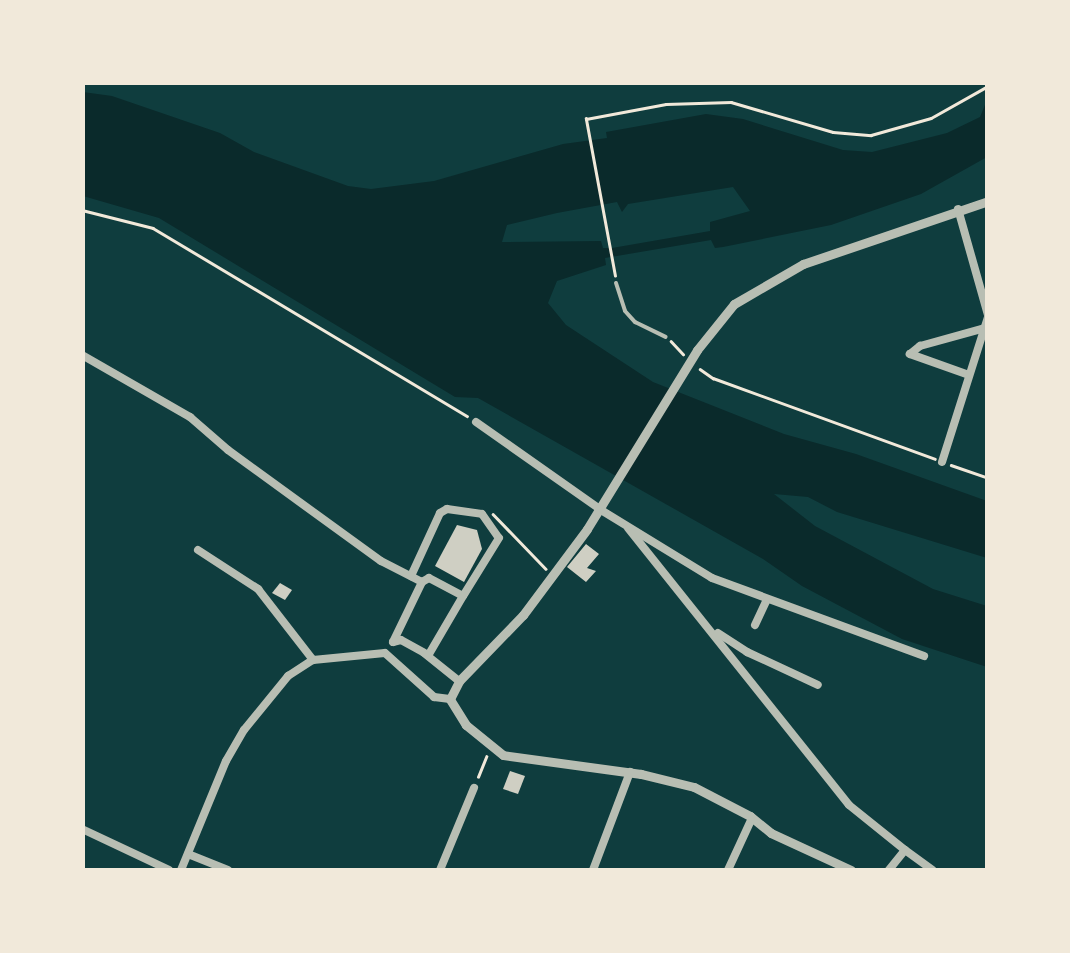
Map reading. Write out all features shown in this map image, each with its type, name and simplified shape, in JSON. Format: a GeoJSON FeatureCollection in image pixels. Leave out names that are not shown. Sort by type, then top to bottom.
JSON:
{"type":"FeatureCollection","features":[{"type":"Feature","properties":{"kind":"street"},"geometry":{"type":"LineString","coordinates":[[181,870],[244,730],[288,676],[313,660],[385,653],[434,697],[454,690],[523,615],[601,510],[696,350],[734,304],[774,277],[988,200]]}},
{"type":"Feature","properties":{"kind":"street"},"geometry":{"type":"LineString","coordinates":[[942,462],[988,316],[958,209]]}},
{"type":"Feature","properties":{"kind":"street"},"geometry":{"type":"LineString","coordinates":[[969,375],[910,354],[920,346],[984,328]]}},
{"type":"Feature","properties":{"kind":"street"},"geometry":{"type":"LineString","coordinates":[[82,355],[190,416],[228,450],[381,561],[422,582]]}},
{"type":"Feature","properties":{"kind":"street"},"geometry":{"type":"LineString","coordinates":[[476,422],[601,510],[712,578],[766,602],[924,656]]}},
{"type":"Feature","properties":{"kind":"street"},"geometry":{"type":"LineString","coordinates":[[411,576],[440,513],[448,509],[482,514],[500,538],[428,656]]}},
{"type":"Feature","properties":{"kind":"street"},"geometry":{"type":"LineString","coordinates":[[625,525],[849,805],[933,870]]}},
{"type":"Feature","properties":{"kind":"street"},"geometry":{"type":"LineString","coordinates":[[198,550],[258,589],[313,660]]}},
{"type":"Feature","properties":{"kind":"street"},"geometry":{"type":"LineString","coordinates":[[385,653],[422,582],[429,578],[463,596]]}},
{"type":"Feature","properties":{"kind":"street"},"geometry":{"type":"LineString","coordinates":[[755,625],[766,602]]}},
{"type":"Feature","properties":{"kind":"street"},"geometry":{"type":"LineString","coordinates":[[710,628],[747,652],[818,685]]}},
{"type":"Feature","properties":{"kind":"street"},"geometry":{"type":"LineString","coordinates":[[393,642],[401,640],[428,656],[454,690],[458,716],[490,747],[512,756],[630,772],[694,786],[771,833],[851,870]]}},
{"type":"Feature","properties":{"kind":"street"},"geometry":{"type":"LineString","coordinates":[[593,870],[630,772]]}},
{"type":"Feature","properties":{"kind":"street"},"geometry":{"type":"LineString","coordinates":[[440,870],[474,788]]}},
{"type":"Feature","properties":{"kind":"street"},"geometry":{"type":"LineString","coordinates":[[728,870],[752,818]]}},
{"type":"Feature","properties":{"kind":"street"},"geometry":{"type":"LineString","coordinates":[[82,829],[170,870]]}},
{"type":"Feature","properties":{"kind":"street"},"geometry":{"type":"LineString","coordinates":[[889,870],[906,850]]}},
{"type":"Feature","properties":{"kind":"street"},"geometry":{"type":"LineString","coordinates":[[188,854],[228,870]]}},
{"type":"Feature","properties":{"kind":"lane"},"geometry":{"type":"LineString","coordinates":[[616,282],[625,311],[635,322],[666,337]]}},
{"type":"Feature","properties":{"kind":"path"},"geometry":{"type":"LineString","coordinates":[[612,267],[586,119],[666,104],[715,102],[770,110],[833,132],[884,134],[950,110],[988,86]]}},
{"type":"Feature","properties":{"kind":"path"},"geometry":{"type":"LineString","coordinates":[[82,210],[154,228],[476,422]]}},
{"type":"Feature","properties":{"kind":"path"},"geometry":{"type":"LineString","coordinates":[[666,337],[712,378],[988,478]]}},
{"type":"Feature","properties":{"kind":"path"},"geometry":{"type":"LineString","coordinates":[[482,514],[496,514],[551,574]]}},
{"type":"Feature","properties":{"kind":"path"},"geometry":{"type":"LineString","coordinates":[[474,788],[490,747]]}},
{"type":"Feature","properties":{"kind":"water"},"geometry":{"type":"Polygon","coordinates":[[[83,92],[112,96],[220,133],[254,152],[348,186],[371,189],[434,181],[563,144],[607,138],[606,132],[706,114],[743,119],[843,150],[872,152],[947,133],[980,117],[987,100],[987,157],[921,194],[831,225],[723,247],[715,248],[711,240],[605,258],[606,265],[557,281],[548,303],[566,325],[653,382],[784,434],[856,454],[987,501],[987,558],[837,512],[808,497],[774,494],[815,526],[933,589],[987,606],[987,667],[902,639],[802,586],[763,559],[478,398],[455,397],[159,218],[83,196],[83,92]],[[733,187],[628,204],[622,212],[617,202],[557,213],[507,225],[502,242],[601,241],[603,248],[612,248],[710,231],[710,222],[750,211],[733,187]]]}},
{"type":"Feature","properties":{"kind":"building"},"geometry":{"type":"Polygon","coordinates":[[[457,525],[477,530],[482,549],[464,582],[435,566],[457,525]]]}},
{"type":"Feature","properties":{"kind":"building"},"geometry":{"type":"Polygon","coordinates":[[[586,544],[599,554],[587,568],[596,571],[586,582],[567,567],[586,544]]]}},
{"type":"Feature","properties":{"kind":"building"},"geometry":{"type":"Polygon","coordinates":[[[280,583],[292,590],[285,600],[272,593],[280,583]]]}},
{"type":"Feature","properties":{"kind":"building"},"geometry":{"type":"Polygon","coordinates":[[[510,771],[525,776],[518,794],[503,789],[510,771]]]}}]}
